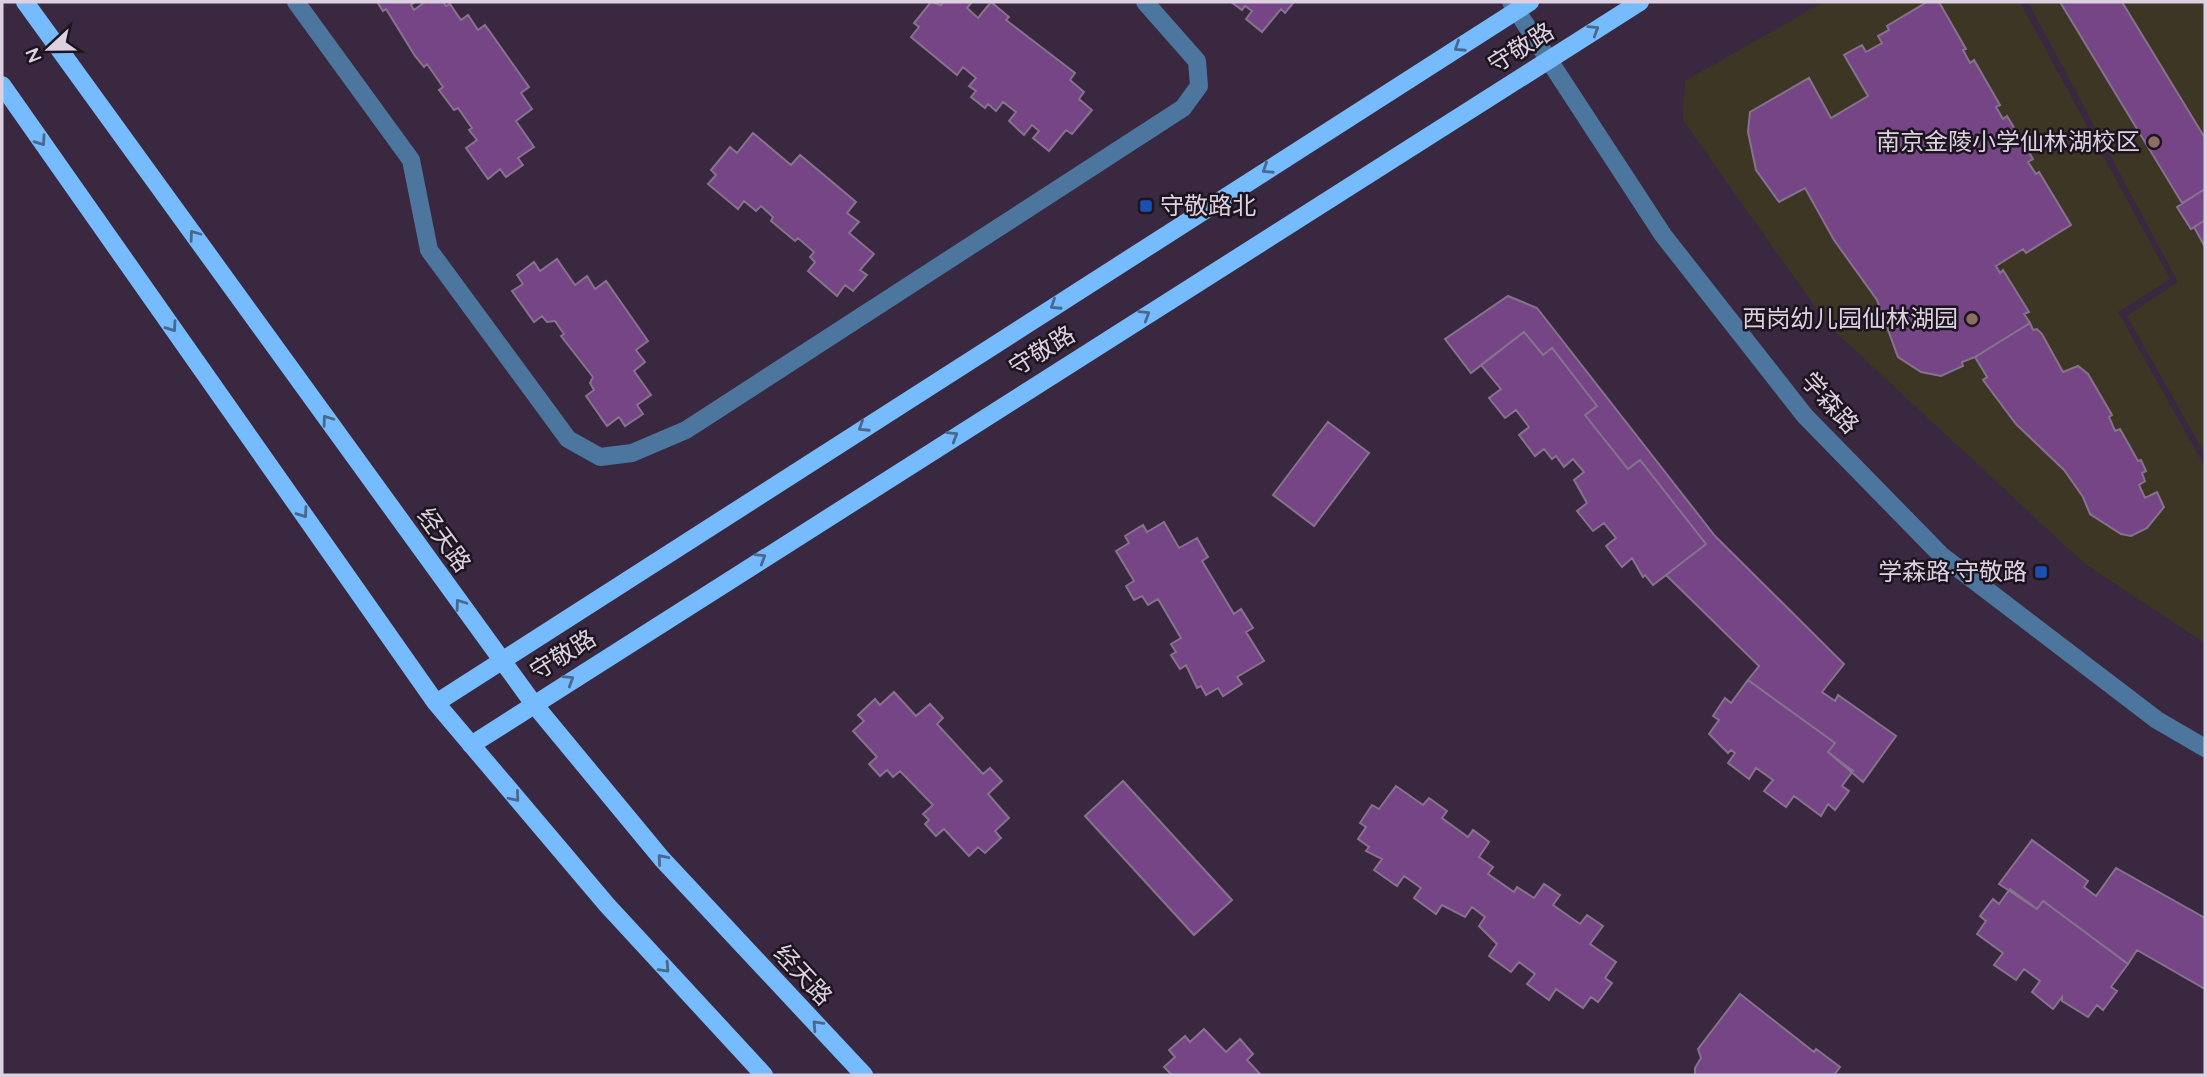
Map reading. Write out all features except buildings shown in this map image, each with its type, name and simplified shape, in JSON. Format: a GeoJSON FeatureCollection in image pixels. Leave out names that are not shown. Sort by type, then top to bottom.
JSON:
{"type":"FeatureCollection","features":[{"type":"Feature","properties":{"kind":"main road","name":"经天路"},"geometry":{"type":"LineString","coordinates":[[25,2],[533,703],[662,859],[864,1075]]}},
{"type":"Feature","properties":{"kind":"main road","name":"守敬路"},"geometry":{"type":"LineString","coordinates":[[471,745],[533,703],[1640,2]]}},
{"type":"Feature","properties":{"kind":"main road","name":"守敬路"},"geometry":{"type":"LineString","coordinates":[[436,703],[1519,4]]}},
{"type":"Feature","properties":{"kind":"main road"},"geometry":{"type":"LineString","coordinates":[[2,85],[436,703],[607,905],[764,1075]]}},
{"type":"Feature","properties":{"kind":"street"},"geometry":{"type":"LineString","coordinates":[[296,2],[411,160],[429,250],[568,439],[600,457],[632,453],[686,430],[1183,108],[1199,86],[1197,61],[1145,2]]}},
{"type":"Feature","properties":{"kind":"street","name":"学森路"},"geometry":{"type":"LineString","coordinates":[[1519,4],[1549,59],[1663,235],[1805,416],[1942,556],[2157,720],[2205,748]]}},
{"type":"Feature","properties":{"kind":"shaded area","name":"西岗幼儿园仙林湖园"},"geometry":{"type":"Polygon","coordinates":[[[1824,2],[2020,2],[2170,279],[2118,312],[2205,467],[2205,643],[2085,564],[1828,325],[1683,120],[1685,81],[1824,2]]]}},
{"type":"Feature","properties":{"kind":"shaded area","name":"南京金陵小学仙林湖校区"},"geometry":{"type":"Polygon","coordinates":[[[2028,2],[2205,2],[2205,454],[2127,316],[2178,282],[2028,2]]]}},
{"type":"Feature","properties":{"kind":"place","name":"南京金陵小学仙林湖校区"},"geometry":{"type":"Point","coordinates":[2154,142]}},
{"type":"Feature","properties":{"kind":"place","name":"守敬路北"},"geometry":{"type":"Point","coordinates":[1146,206]}},
{"type":"Feature","properties":{"kind":"place","name":"西岗幼儿园仙林湖园"},"geometry":{"type":"Point","coordinates":[1972,319]}},
{"type":"Feature","properties":{"kind":"place","name":"学森路·守敬路"},"geometry":{"type":"Point","coordinates":[2041,572]}}]}
